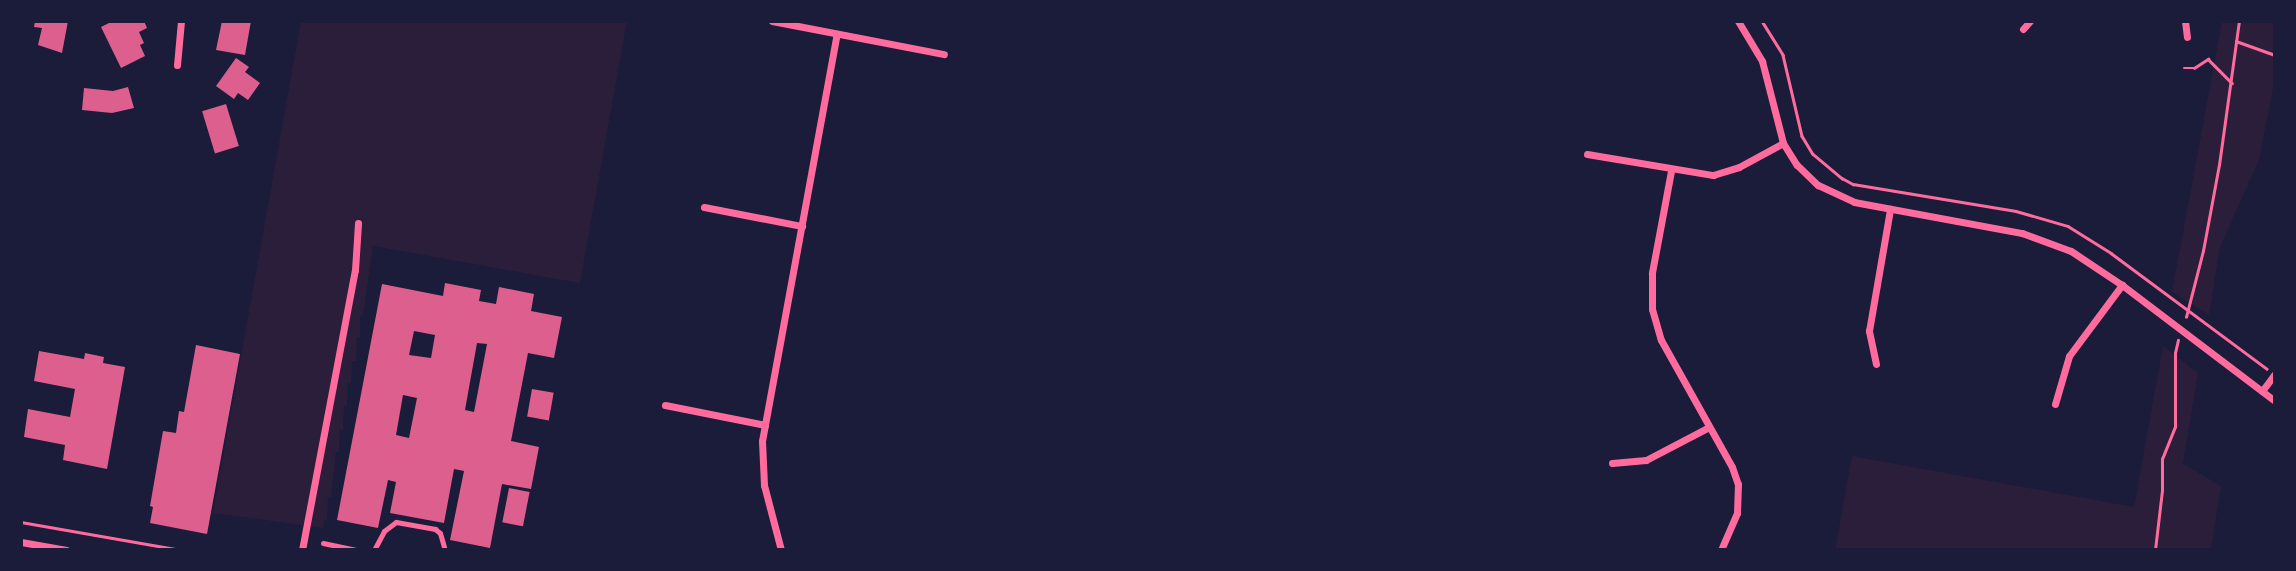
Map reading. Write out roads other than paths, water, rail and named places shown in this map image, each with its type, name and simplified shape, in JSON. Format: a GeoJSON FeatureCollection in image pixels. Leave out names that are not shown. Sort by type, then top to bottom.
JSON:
{"type":"FeatureCollection","features":[{"type":"Feature","properties":{"kind":"street"},"geometry":{"type":"LineString","coordinates":[[177,65],[181,21]]}},
{"type":"Feature","properties":{"kind":"street"},"geometry":{"type":"LineString","coordinates":[[772,21],[944,54]]}},
{"type":"Feature","properties":{"kind":"street"},"geometry":{"type":"LineString","coordinates":[[1738,21],[1756,50],[1766,74],[1783,143],[1797,165],[1818,184],[1842,198],[2047,240],[2071,251],[2122,285],[2275,401]]}},
{"type":"Feature","properties":{"kind":"street"},"geometry":{"type":"LineString","coordinates":[[2023,29],[2030,21]]}},
{"type":"Feature","properties":{"kind":"street"},"geometry":{"type":"LineString","coordinates":[[2185,21],[2187,37]]}},
{"type":"Feature","properties":{"kind":"street"},"geometry":{"type":"LineString","coordinates":[[781,550],[761,461],[765,425],[836,34]]}},
{"type":"Feature","properties":{"kind":"street"},"geometry":{"type":"LineString","coordinates":[[1587,155],[1671,171],[1713,175],[1725,173],[1783,143]]}},
{"type":"Feature","properties":{"kind":"street"},"geometry":{"type":"LineString","coordinates":[[1671,171],[1652,273],[1652,309],[1661,340],[1732,467],[1738,484],[1737,513],[1732,530],[1721,550]]}},
{"type":"Feature","properties":{"kind":"street"},"geometry":{"type":"LineString","coordinates":[[704,207],[802,226]]}},
{"type":"Feature","properties":{"kind":"street"},"geometry":{"type":"LineString","coordinates":[[1876,364],[1869,331],[1890,209]]}},
{"type":"Feature","properties":{"kind":"street"},"geometry":{"type":"LineString","coordinates":[[302,550],[355,271],[358,223]]}},
{"type":"Feature","properties":{"kind":"street"},"geometry":{"type":"LineString","coordinates":[[2055,404],[2069,356],[2122,285]]}},
{"type":"Feature","properties":{"kind":"street"},"geometry":{"type":"LineString","coordinates":[[2262,391],[2275,374]]}},
{"type":"Feature","properties":{"kind":"street"},"geometry":{"type":"LineString","coordinates":[[665,405],[765,425]]}},
{"type":"Feature","properties":{"kind":"street"},"geometry":{"type":"LineString","coordinates":[[1612,463],[1646,460],[1709,427]]}},
{"type":"Feature","properties":{"kind":"street"},"geometry":{"type":"LineString","coordinates":[[21,542],[66,550]]}},
{"type":"Feature","properties":{"kind":"lane"},"geometry":{"type":"LineString","coordinates":[[374,550],[384,531],[396,522],[435,529],[445,550]]}},
{"type":"Feature","properties":{"kind":"lane"},"geometry":{"type":"LineString","coordinates":[[323,543],[357,550]]}}]}
